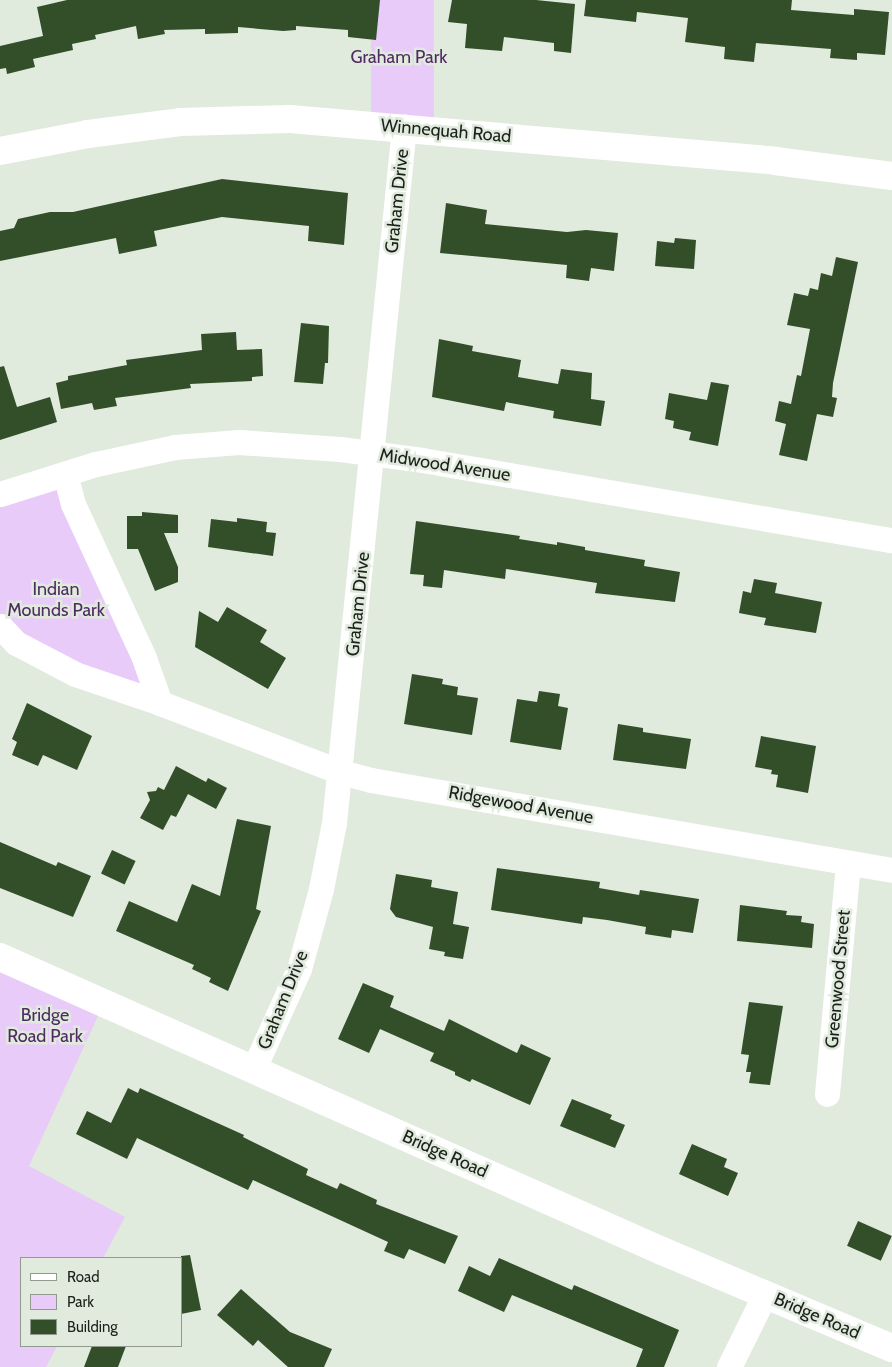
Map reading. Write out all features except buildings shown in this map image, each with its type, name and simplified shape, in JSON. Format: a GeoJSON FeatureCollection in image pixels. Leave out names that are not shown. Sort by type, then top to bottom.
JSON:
{"type":"FeatureCollection","features":[{"type":"Feature","properties":{"kind":"street","name":"Winnequah Road"},"geometry":{"type":"LineString","coordinates":[[0,151],[88,134],[180,122],[290,119],[404,127],[775,161],[892,176]]}},
{"type":"Feature","properties":{"kind":"street","name":"Graham Drive"},"geometry":{"type":"LineString","coordinates":[[254,1068],[299,970],[321,889],[341,772],[404,127]]}},
{"type":"Feature","properties":{"kind":"street","name":"Midwood Avenue"},"geometry":{"type":"LineString","coordinates":[[0,494],[65,474],[175,446],[230,442],[373,453],[891,535]]}},
{"type":"Feature","properties":{"kind":"street"},"geometry":{"type":"LineString","coordinates":[[65,474],[73,504],[144,658],[160,703]]}},
{"type":"Feature","properties":{"kind":"street","name":"Ridgewood Avenue"},"geometry":{"type":"LineString","coordinates":[[0,626],[16,643],[76,674],[160,703],[341,772],[371,780],[815,855],[848,864],[892,870]]}},
{"type":"Feature","properties":{"kind":"street","name":"Greenwood Street"},"geometry":{"type":"LineString","coordinates":[[827,1094],[848,864]]}},
{"type":"Feature","properties":{"kind":"street","name":"Bridge Road"},"geometry":{"type":"LineString","coordinates":[[0,957],[765,1294],[892,1348]]}},
{"type":"Feature","properties":{"kind":"street"},"geometry":{"type":"LineString","coordinates":[[729,1367],[765,1294]]}},
{"type":"Feature","properties":{"kind":"green space","name":"Graham Park"},"geometry":{"type":"Polygon","coordinates":[[[371,0],[434,0],[434,124],[371,124],[371,0]]]}},
{"type":"Feature","properties":{"kind":"green space","name":"Indian Mounds Park"},"geometry":{"type":"Polygon","coordinates":[[[65,474],[160,703],[0,626],[0,494],[65,474]]]}},
{"type":"Feature","properties":{"kind":"green space","name":"Bridge Road Park"},"geometry":{"type":"Polygon","coordinates":[[[0,957],[104,1003],[29,1166],[125,1217],[104,1257],[20,1257],[20,1347],[56,1347],[46,1367],[0,1367],[0,957]]]}}]}
